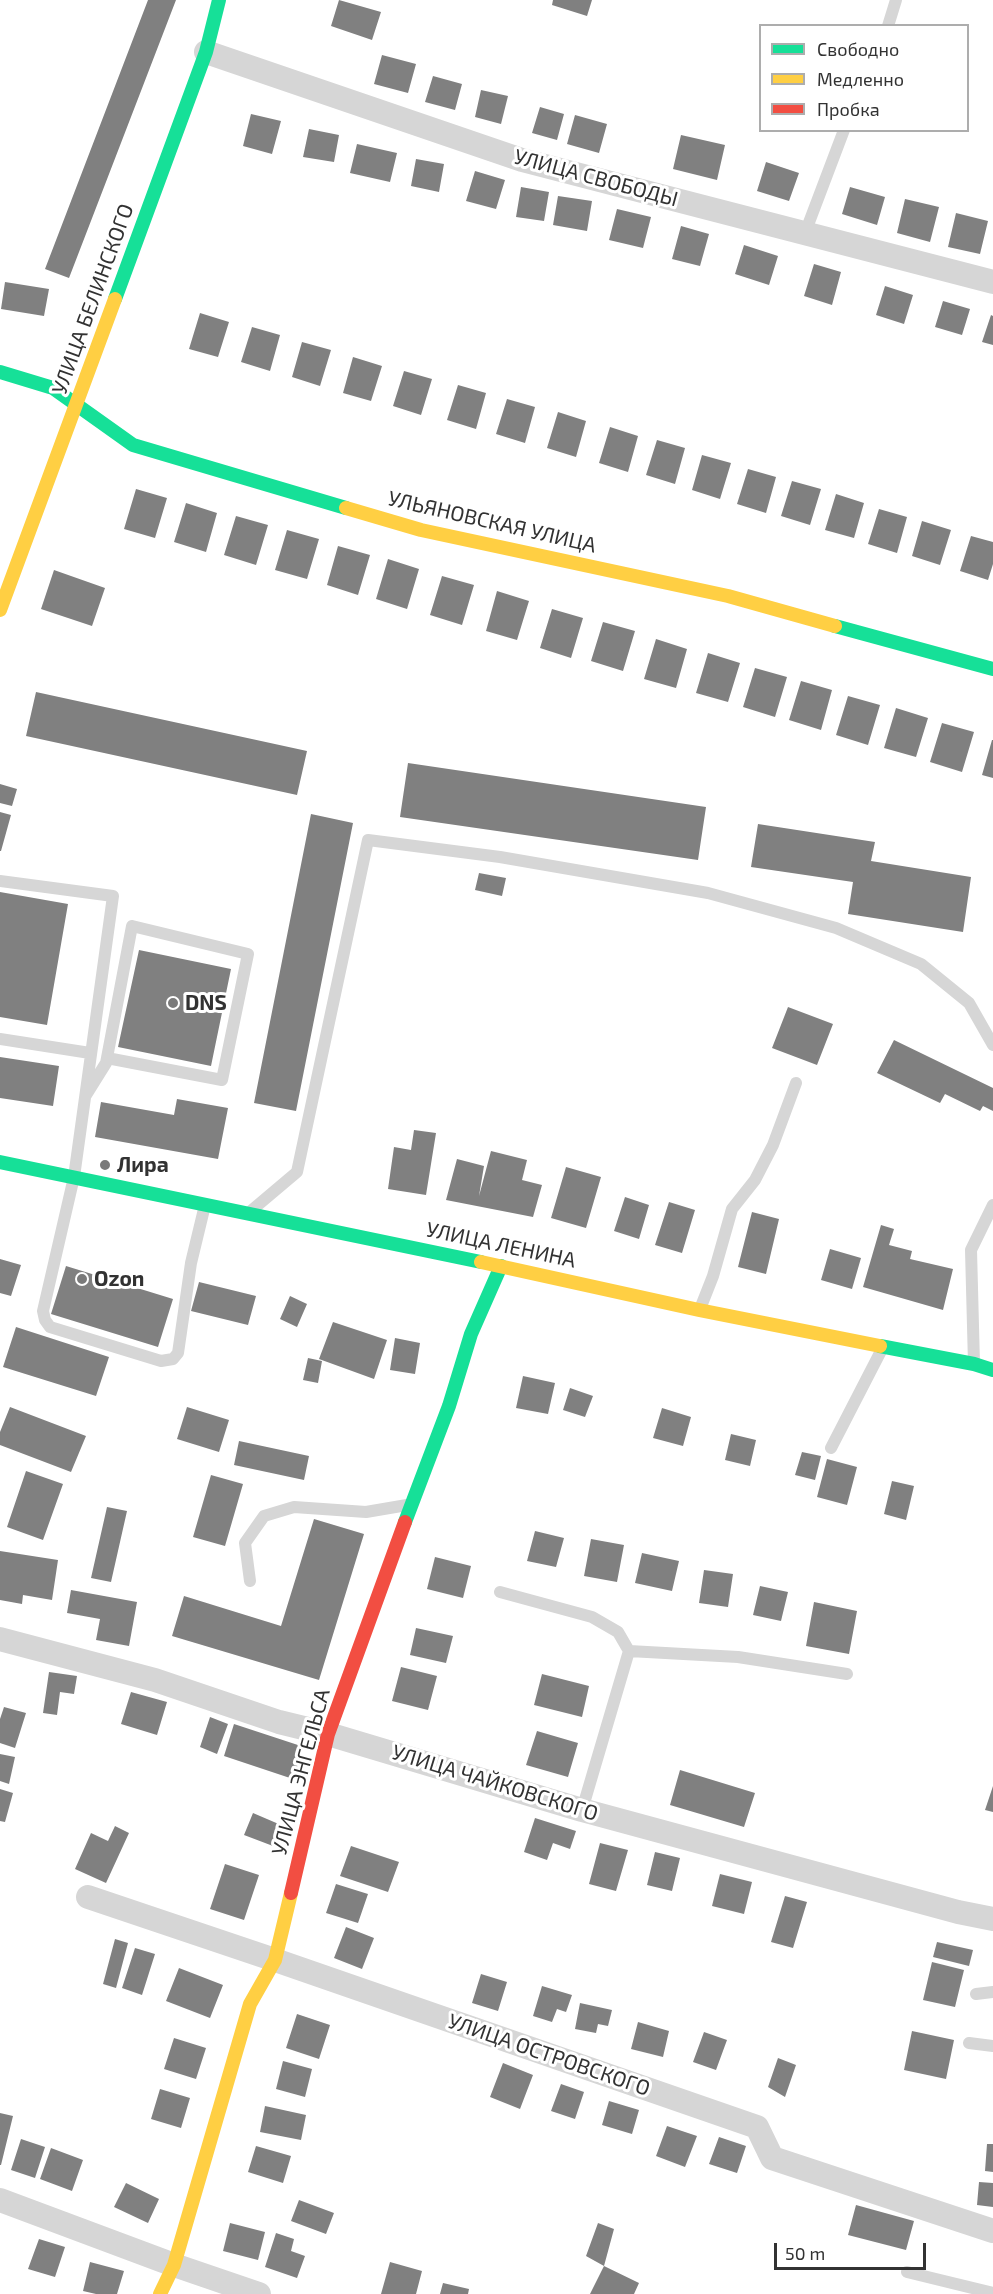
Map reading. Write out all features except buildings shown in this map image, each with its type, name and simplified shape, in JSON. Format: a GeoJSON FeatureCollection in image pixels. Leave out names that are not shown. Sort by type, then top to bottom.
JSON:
{"type":"FeatureCollection","features":[{"type":"Feature","properties":{"kind":"street","name":"УЛИЦА БЕЛИНСКОГО"},"geometry":{"type":"LineString","coordinates":[[0,610],[206,51],[219,0]]}},
{"type":"Feature","properties":{"kind":"street","name":"УЛИЦА СВОБОДЫ"},"geometry":{"type":"LineString","coordinates":[[206,51],[522,160],[993,282]]}},
{"type":"Feature","properties":{"kind":"street","name":"УЛЬЯНОВСКАЯ УЛИЦА"},"geometry":{"type":"LineString","coordinates":[[0,372],[53,388],[133,445],[421,530],[728,596],[993,669]]}},
{"type":"Feature","properties":{"kind":"street","name":"УЛИЦА ЛЕНИНА"},"geometry":{"type":"LineString","coordinates":[[0,1162],[249,1212],[699,1310],[882,1348],[974,1364],[993,1370]]}},
{"type":"Feature","properties":{"kind":"street","name":"УЛИЦА ЭНГЕЛЬСА"},"geometry":{"type":"LineString","coordinates":[[160,2294],[174,2265],[250,2004],[275,1960],[328,1734],[383,1579],[450,1406],[471,1334],[501,1266]]}},
{"type":"Feature","properties":{"kind":"street","name":"УЛИЦА ЧАЙКОВСКОГО"},"geometry":{"type":"LineString","coordinates":[[0,1640],[155,1680],[279,1722],[328,1734],[582,1810],[947,1909],[993,1919]]}},
{"type":"Feature","properties":{"kind":"street","name":"УЛИЦА ОСТРОВСКОГО"},"geometry":{"type":"LineString","coordinates":[[88,1897],[757,2127],[772,2158],[993,2231]]}},
{"type":"Feature","properties":{"kind":"street"},"geometry":{"type":"LineString","coordinates":[[0,2200],[259,2294]]}},
{"type":"Feature","properties":{"kind":"lane"},"geometry":{"type":"LineString","coordinates":[[889,24],[896,0]]}},
{"type":"Feature","properties":{"kind":"lane"},"geometry":{"type":"LineString","coordinates":[[805,233],[843,132]]}},
{"type":"Feature","properties":{"kind":"lane"},"geometry":{"type":"LineString","coordinates":[[249,1212],[297,1172],[368,840],[500,857],[708,893],[836,928],[921,964],[969,1004],[993,1045]]}},
{"type":"Feature","properties":{"kind":"lane"},"geometry":{"type":"LineString","coordinates":[[0,881],[113,896],[74,1177],[43,1311],[50,1327],[164,1362],[172,1359],[178,1353],[191,1263],[205,1204]]}},
{"type":"Feature","properties":{"kind":"lane"},"geometry":{"type":"LineString","coordinates":[[84,1099],[107,1058],[132,926],[248,954],[222,1080],[107,1058]]}},
{"type":"Feature","properties":{"kind":"lane"},"geometry":{"type":"LineString","coordinates":[[0,1039],[90,1053]]}},
{"type":"Feature","properties":{"kind":"lane"},"geometry":{"type":"LineString","coordinates":[[699,1310],[713,1276],[732,1209],[755,1180],[773,1144],[796,1083]]}},
{"type":"Feature","properties":{"kind":"lane"},"geometry":{"type":"LineString","coordinates":[[974,1364],[971,1250],[993,1205]]}},
{"type":"Feature","properties":{"kind":"lane"},"geometry":{"type":"LineString","coordinates":[[831,1448],[882,1348]]}},
{"type":"Feature","properties":{"kind":"lane"},"geometry":{"type":"LineString","coordinates":[[250,1581],[245,1543],[264,1516],[294,1508],[366,1512],[411,1505]]}},
{"type":"Feature","properties":{"kind":"lane"},"geometry":{"type":"LineString","coordinates":[[500,1592],[592,1617],[618,1632],[629,1651],[582,1810]]}},
{"type":"Feature","properties":{"kind":"lane"},"geometry":{"type":"LineString","coordinates":[[629,1651],[738,1657],[847,1674]]}},
{"type":"Feature","properties":{"kind":"lane"},"geometry":{"type":"LineString","coordinates":[[976,1994],[993,1992]]}},
{"type":"Feature","properties":{"kind":"lane"},"geometry":{"type":"LineString","coordinates":[[969,2043],[993,2046]]}},
{"type":"Feature","properties":{"kind":"lane"},"geometry":{"type":"LineString","coordinates":[[907,2272],[993,2293]]}},
{"type":"Feature","properties":{"kind":"traffic: fast"},"geometry":{"type":"LineString","coordinates":[[115,299],[206,52],[219,0]]}},
{"type":"Feature","properties":{"kind":"traffic: fast"},"geometry":{"type":"LineString","coordinates":[[0,372],[53,388],[133,445],[346,508]]}},
{"type":"Feature","properties":{"kind":"traffic: fast"},"geometry":{"type":"LineString","coordinates":[[835,626],[993,669]]}},
{"type":"Feature","properties":{"kind":"traffic: fast"},"geometry":{"type":"LineString","coordinates":[[0,1162],[481,1262]]}},
{"type":"Feature","properties":{"kind":"traffic: fast"},"geometry":{"type":"LineString","coordinates":[[405,1522],[449,1406],[471,1334],[501,1266]]}},
{"type":"Feature","properties":{"kind":"traffic: fast"},"geometry":{"type":"LineString","coordinates":[[880,1346],[974,1364],[993,1370]]}},
{"type":"Feature","properties":{"kind":"traffic: slow"},"geometry":{"type":"LineString","coordinates":[[0,610],[115,299]]}},
{"type":"Feature","properties":{"kind":"traffic: slow"},"geometry":{"type":"LineString","coordinates":[[346,508],[421,530],[728,596],[835,626]]}},
{"type":"Feature","properties":{"kind":"traffic: slow"},"geometry":{"type":"LineString","coordinates":[[481,1262],[699,1310],[880,1346]]}},
{"type":"Feature","properties":{"kind":"traffic: slow"},"geometry":{"type":"LineString","coordinates":[[160,2294],[174,2265],[250,2004],[275,1960],[291,1893]]}},
{"type":"Feature","properties":{"kind":"traffic: jam"},"geometry":{"type":"LineString","coordinates":[[291,1893],[328,1734],[405,1522]]}},
{"type":"Feature","properties":{"kind":"place","name":"DNS"},"geometry":{"type":"Point","coordinates":[173,1003]}},
{"type":"Feature","properties":{"kind":"place","name":"Лира"},"geometry":{"type":"Point","coordinates":[105,1165]}},
{"type":"Feature","properties":{"kind":"place","name":"Ozon"},"geometry":{"type":"Point","coordinates":[82,1279]}}]}
